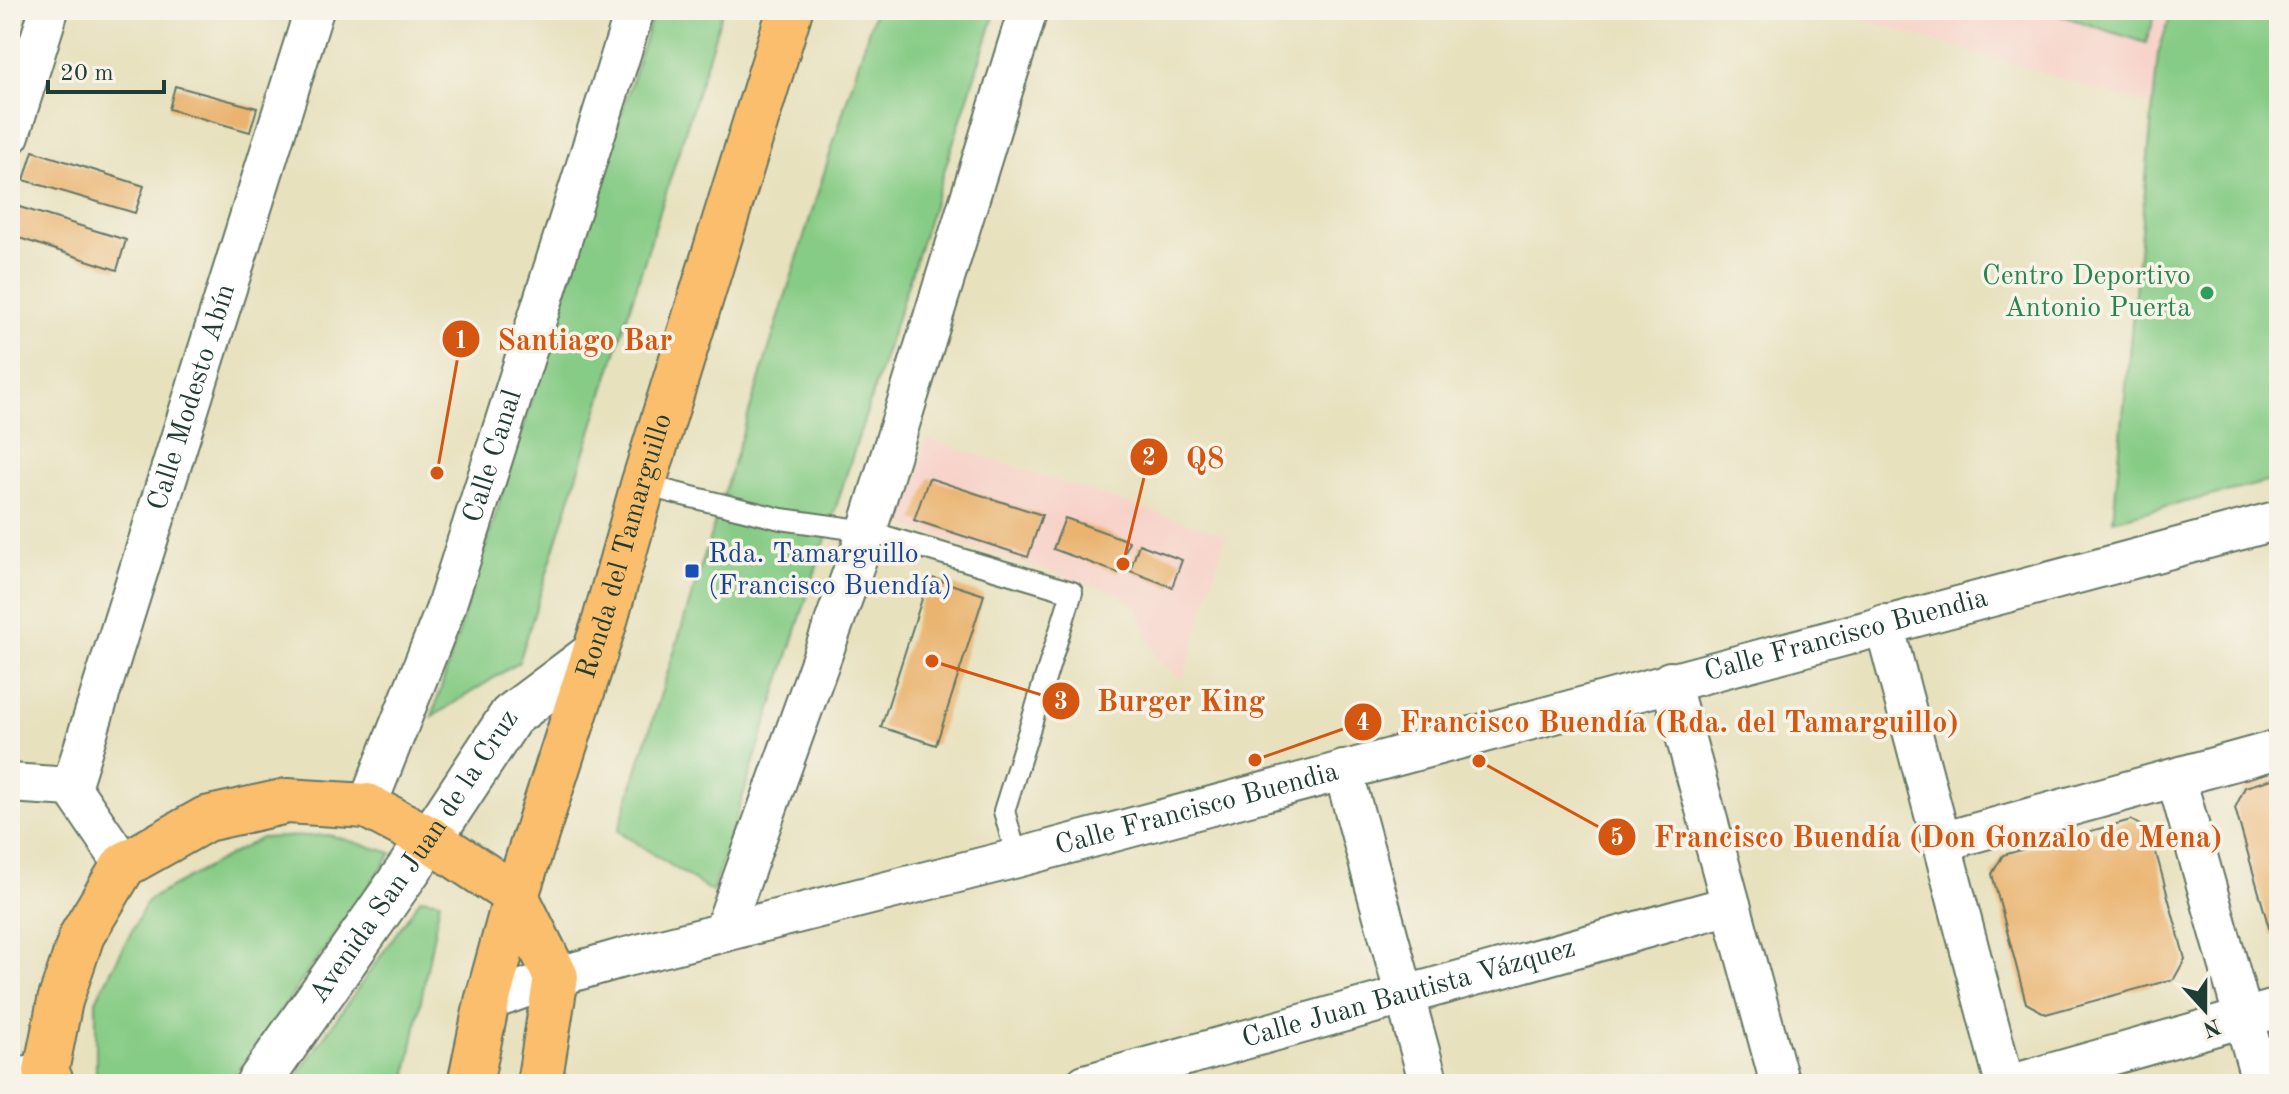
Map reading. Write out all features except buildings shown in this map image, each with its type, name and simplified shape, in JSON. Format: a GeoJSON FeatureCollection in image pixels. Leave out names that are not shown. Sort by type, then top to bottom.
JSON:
{"type":"FeatureCollection","features":[{"type":"Feature","properties":{"kind":"main road","name":"Ronda del Tamarguillo"},"geometry":{"type":"LineString","coordinates":[[470,1084],[487,1002],[516,896],[595,653],[643,485],[790,10]]}},
{"type":"Feature","properties":{"kind":"main road"},"geometry":{"type":"LineString","coordinates":[[36,1078],[82,935],[124,865],[206,819],[287,801],[367,806],[430,839],[516,896],[556,977],[539,1084]]}},
{"type":"Feature","properties":{"kind":"street"},"geometry":{"type":"LineString","coordinates":[[10,135],[49,10]]}},
{"type":"Feature","properties":{"kind":"street","name":"Calle Modesto Abín"},"geometry":{"type":"LineString","coordinates":[[71,787],[314,10]]}},
{"type":"Feature","properties":{"kind":"street","name":"Calle Canal"},"geometry":{"type":"LineString","coordinates":[[367,806],[445,610],[635,10]]}},
{"type":"Feature","properties":{"kind":"street"},"geometry":{"type":"LineString","coordinates":[[723,932],[867,531],[1028,10]]}},
{"type":"Feature","properties":{"kind":"street","name":"Calle Francisco Buendia"},"geometry":{"type":"LineString","coordinates":[[487,1002],[556,977],[723,932],[1017,858],[2279,520]]}},
{"type":"Feature","properties":{"kind":"street"},"geometry":{"type":"LineString","coordinates":[[1884,624],[2005,1084]]}},
{"type":"Feature","properties":{"kind":"street","name":"Avenida San Juan de la Cruz"},"geometry":{"type":"LineString","coordinates":[[258,1084],[430,839],[511,716],[595,653]]}},
{"type":"Feature","properties":{"kind":"street"},"geometry":{"type":"LineString","coordinates":[[1670,681],[1780,1084]]}},
{"type":"Feature","properties":{"kind":"street"},"geometry":{"type":"LineString","coordinates":[[1941,842],[2279,749]]}},
{"type":"Feature","properties":{"kind":"street"},"geometry":{"type":"LineString","coordinates":[[1343,770],[1429,1084]]}},
{"type":"Feature","properties":{"kind":"street"},"geometry":{"type":"LineString","coordinates":[[2176,778],[2261,1013],[2262,1084]]}},
{"type":"Feature","properties":{"kind":"street"},"geometry":{"type":"LineString","coordinates":[[10,783],[71,787],[124,865]]}},
{"type":"Feature","properties":{"kind":"street","name":"Calle Juan Bautista Vázquez"},"geometry":{"type":"LineString","coordinates":[[1085,1084],[1172,1072],[1406,996],[1731,905]]}},
{"type":"Feature","properties":{"kind":"street"},"geometry":{"type":"LineString","coordinates":[[2012,1084],[2261,1013]]}},
{"type":"Feature","properties":{"kind":"lane"},"geometry":{"type":"LineString","coordinates":[[643,485],[781,519],[867,531],[1072,592],[1004,811],[1017,858]]}},
{"type":"Feature","properties":{"kind":"shaded area"},"geometry":{"type":"Polygon","coordinates":[[[1830,10],[2172,10],[2158,54],[2152,106],[1830,10]]]}},
{"type":"Feature","properties":{"kind":"shaded area"},"geometry":{"type":"Polygon","coordinates":[[[927,439],[1226,535],[1183,681],[1156,658],[1137,608],[1118,593],[900,523],[927,439]]]}},
{"type":"Feature","properties":{"kind":"green space"},"geometry":{"type":"Polygon","coordinates":[[[654,10],[723,10],[519,662],[432,717],[654,10]]]}},
{"type":"Feature","properties":{"kind":"green space"},"geometry":{"type":"Polygon","coordinates":[[[875,10],[996,10],[712,892],[618,831],[875,10]]]}},
{"type":"Feature","properties":{"kind":"green space"},"geometry":{"type":"Polygon","coordinates":[[[2044,10],[2157,10],[2146,43],[2044,10]]]}},
{"type":"Feature","properties":{"kind":"green space","name":"Centro Deportivo Antonio Puerta"},"geometry":{"type":"Polygon","coordinates":[[[2172,10],[2279,10],[2279,479],[2113,520],[2158,54],[2172,10]]]}},
{"type":"Feature","properties":{"kind":"green space"},"geometry":{"type":"Polygon","coordinates":[[[329,835],[392,853],[229,1084],[96,1084],[96,1000],[148,900],[261,838],[329,835]]]}},
{"type":"Feature","properties":{"kind":"green space"},"geometry":{"type":"Polygon","coordinates":[[[421,898],[440,901],[405,1084],[291,1084],[421,898]]]}},
{"type":"Feature","properties":{"kind":"place","name":"Centro Deportivo Antonio Puerta"},"geometry":{"type":"Point","coordinates":[2207,293]}},
{"type":"Feature","properties":{"kind":"place","name":"Santiago Bar"},"geometry":{"type":"Point","coordinates":[437,473]}},
{"type":"Feature","properties":{"kind":"place","name":"Q8"},"geometry":{"type":"Point","coordinates":[1123,564]}},
{"type":"Feature","properties":{"kind":"place","name":"Rda. Tamarguillo (Francisco Buendía)"},"geometry":{"type":"Point","coordinates":[692,571]}},
{"type":"Feature","properties":{"kind":"place","name":"Burger King"},"geometry":{"type":"Point","coordinates":[932,661]}},
{"type":"Feature","properties":{"kind":"place","name":"Francisco Buendía (Rda. del Tamarguillo)"},"geometry":{"type":"Point","coordinates":[1255,760]}},
{"type":"Feature","properties":{"kind":"place","name":"Francisco Buendía (Don Gonzalo de Mena)"},"geometry":{"type":"Point","coordinates":[1479,761]}}]}
